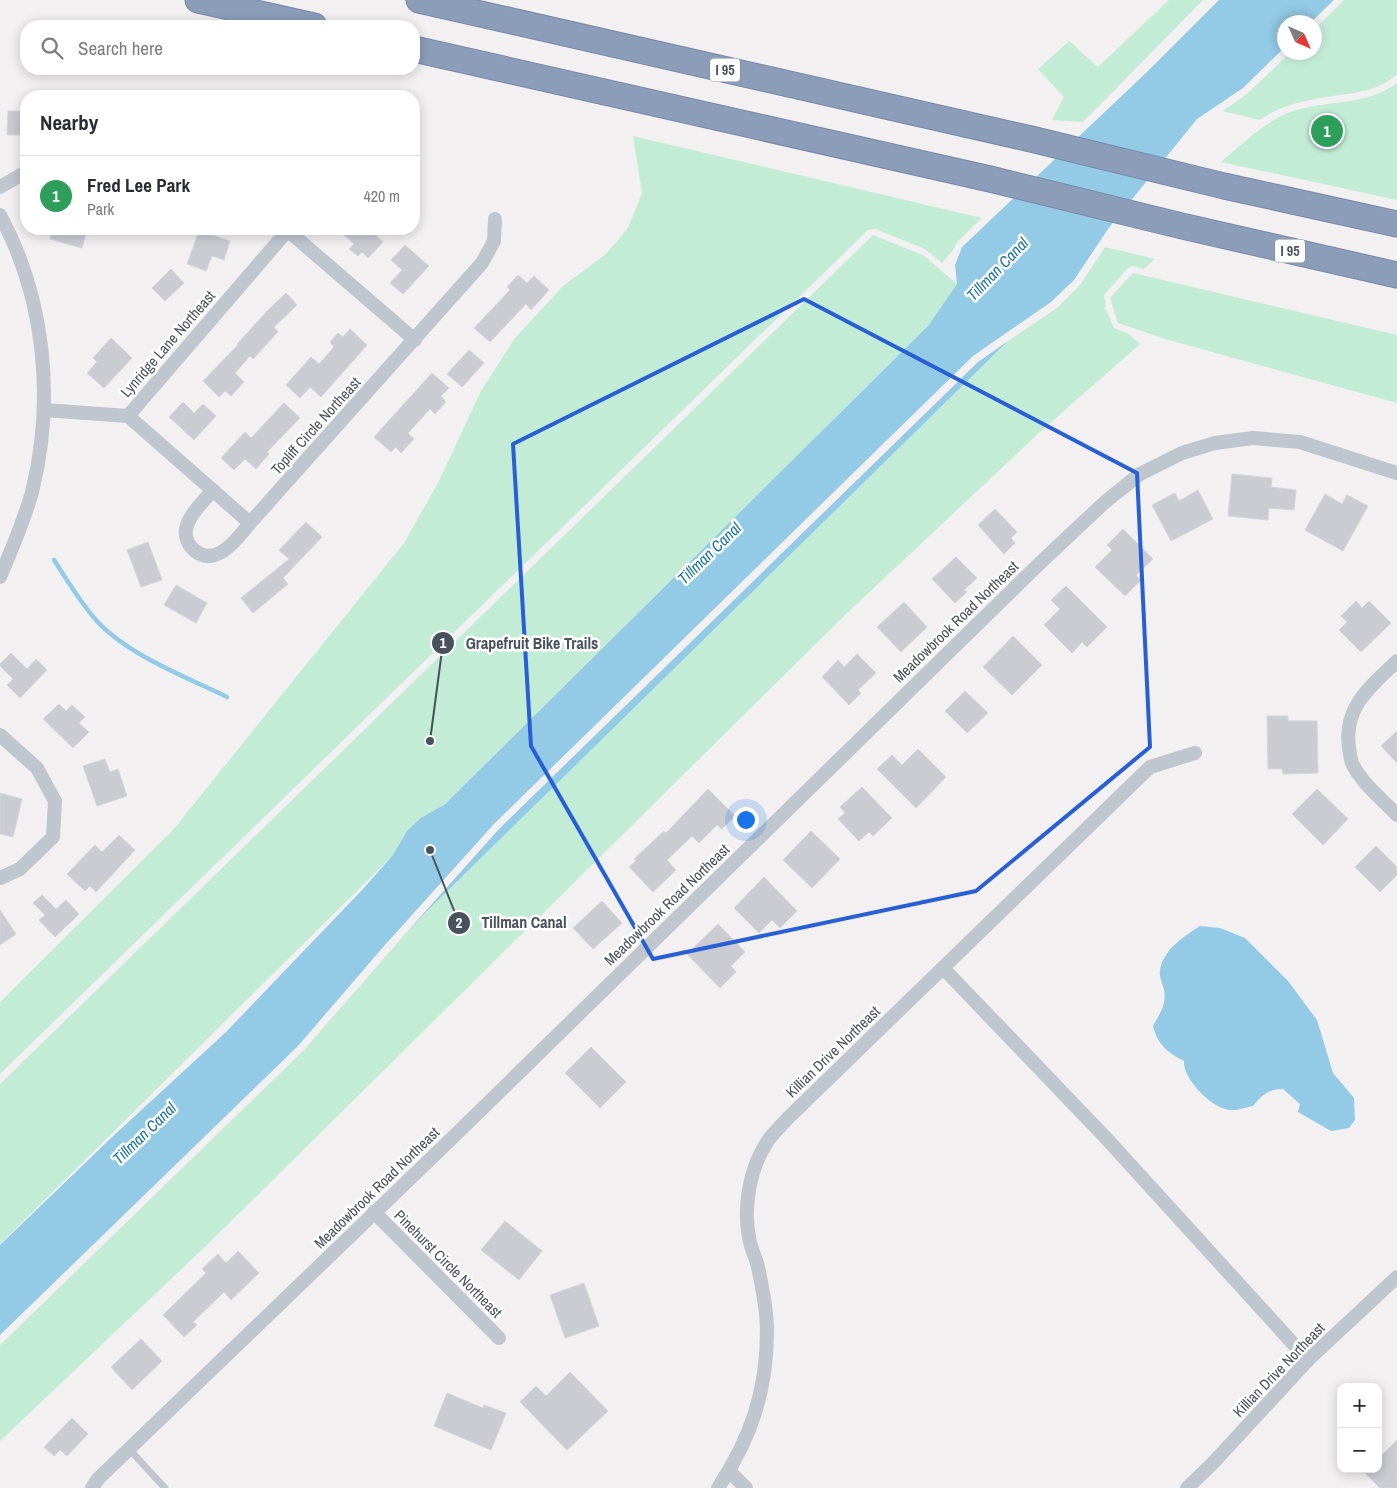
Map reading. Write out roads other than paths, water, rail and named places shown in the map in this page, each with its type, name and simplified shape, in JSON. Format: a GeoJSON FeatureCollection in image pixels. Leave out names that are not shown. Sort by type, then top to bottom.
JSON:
{"type":"FeatureCollection","features":[{"type":"Feature","properties":{"kind":"highway"},"geometry":{"type":"LineString","coordinates":[[198,0],[287,20]]}},
{"type":"Feature","properties":{"kind":"highway","name":"I 95"},"geometry":{"type":"LineString","coordinates":[[419,0],[1031,139],[1224,186],[1397,224]]}},
{"type":"Feature","properties":{"kind":"highway","name":"I 95"},"geometry":{"type":"LineString","coordinates":[[420,50],[990,179],[1182,226],[1397,275]]}},
{"type":"Feature","properties":{"kind":"street"},"geometry":{"type":"LineString","coordinates":[[0,187],[20,175]]}},
{"type":"Feature","properties":{"kind":"street"},"geometry":{"type":"LineString","coordinates":[[0,215],[21,262],[31,294],[43,356],[44,410],[40,448],[32,491],[20,531],[0,577]]}},
{"type":"Feature","properties":{"kind":"street","name":"Topliff Circle Northeast"},"geometry":{"type":"LineString","coordinates":[[213,490],[196,511],[186,530],[188,544],[198,553],[205,555],[220,553],[231,545],[482,264],[494,241],[495,219]]}},
{"type":"Feature","properties":{"kind":"street","name":"Lynridge Lane Northeast"},"geometry":{"type":"LineString","coordinates":[[44,410],[128,416],[282,235]]}},
{"type":"Feature","properties":{"kind":"street"},"geometry":{"type":"LineString","coordinates":[[294,235],[415,340]]}},
{"type":"Feature","properties":{"kind":"street"},"geometry":{"type":"LineString","coordinates":[[128,416],[250,523]]}},
{"type":"Feature","properties":{"kind":"street","name":"Meadowbrook Road Northeast"},"geometry":{"type":"LineString","coordinates":[[92,1488],[98,1479],[374,1212],[446,1145],[1040,563],[1105,502],[1140,474],[1182,453],[1215,443],[1253,438],[1300,442],[1397,473]]}},
{"type":"Feature","properties":{"kind":"street"},"geometry":{"type":"LineString","coordinates":[[1397,661],[1368,689],[1350,716],[1348,739],[1351,762],[1362,779],[1397,815]]}},
{"type":"Feature","properties":{"kind":"street"},"geometry":{"type":"LineString","coordinates":[[0,735],[36,768],[55,801],[54,837],[20,869],[0,878]]}},
{"type":"Feature","properties":{"kind":"street","name":"Killian Drive Northeast"},"geometry":{"type":"LineString","coordinates":[[718,1488],[741,1450],[756,1413],[765,1362],[767,1329],[764,1294],[749,1239],[747,1222],[752,1176],[767,1142],[787,1119],[1150,767],[1195,753]]}},
{"type":"Feature","properties":{"kind":"street"},"geometry":{"type":"LineString","coordinates":[[944,968],[1099,1131],[1308,1360]]}},
{"type":"Feature","properties":{"kind":"street","name":"Pinehurst Circle Northeast"},"geometry":{"type":"LineString","coordinates":[[374,1212],[499,1338]]}},
{"type":"Feature","properties":{"kind":"street","name":"Killian Drive Northeast"},"geometry":{"type":"LineString","coordinates":[[1187,1488],[1212,1464],[1308,1360],[1397,1277]]}},
{"type":"Feature","properties":{"kind":"street"},"geometry":{"type":"LineString","coordinates":[[729,1471],[746,1488]]}},
{"type":"Feature","properties":{"kind":"lane"},"geometry":{"type":"LineString","coordinates":[[129,1449],[165,1488]]}},
{"type":"Feature","properties":{"kind":"water"},"geometry":{"type":"Polygon","coordinates":[[[1219,0],[1334,0],[1318,15],[1277,15],[1277,55],[1243,88],[1197,119],[1108,229],[1074,280],[1051,302],[973,356],[494,824],[384,946],[298,1046],[0,1335],[0,1245],[110,1139],[226,1032],[363,889],[393,855],[407,831],[421,818],[444,805],[928,326],[957,284],[955,265],[962,247],[1148,71],[1219,0]]]}},
{"type":"Feature","properties":{"kind":"water"},"geometry":{"type":"Polygon","coordinates":[[[1008,341],[406,933],[499,829],[978,362],[1008,341]]]}},
{"type":"Feature","properties":{"kind":"water"},"geometry":{"type":"Polygon","coordinates":[[[1200,926],[1220,928],[1245,938],[1288,981],[1317,1020],[1333,1073],[1354,1098],[1355,1120],[1349,1128],[1331,1131],[1298,1112],[1300,1104],[1283,1089],[1266,1093],[1253,1106],[1233,1110],[1223,1108],[1200,1092],[1188,1076],[1184,1061],[1173,1055],[1160,1043],[1153,1026],[1161,1011],[1165,997],[1160,975],[1162,964],[1169,951],[1175,945],[1200,926]]]}},
{"type":"Feature","properties":{"kind":"waterway"},"geometry":{"type":"LineString","coordinates":[[54,560],[96,620],[123,644],[157,664],[227,697]]}},
{"type":"Feature","properties":{"kind":"place","name":"Fred Lee Park"},"geometry":{"type":"Point","coordinates":[1327,131]}},
{"type":"Feature","properties":{"kind":"place","name":"Grapefruit Bike Trails"},"geometry":{"type":"Point","coordinates":[430,741]}},
{"type":"Feature","properties":{"kind":"place","name":"Tillman Canal"},"geometry":{"type":"Point","coordinates":[430,850]}}]}
